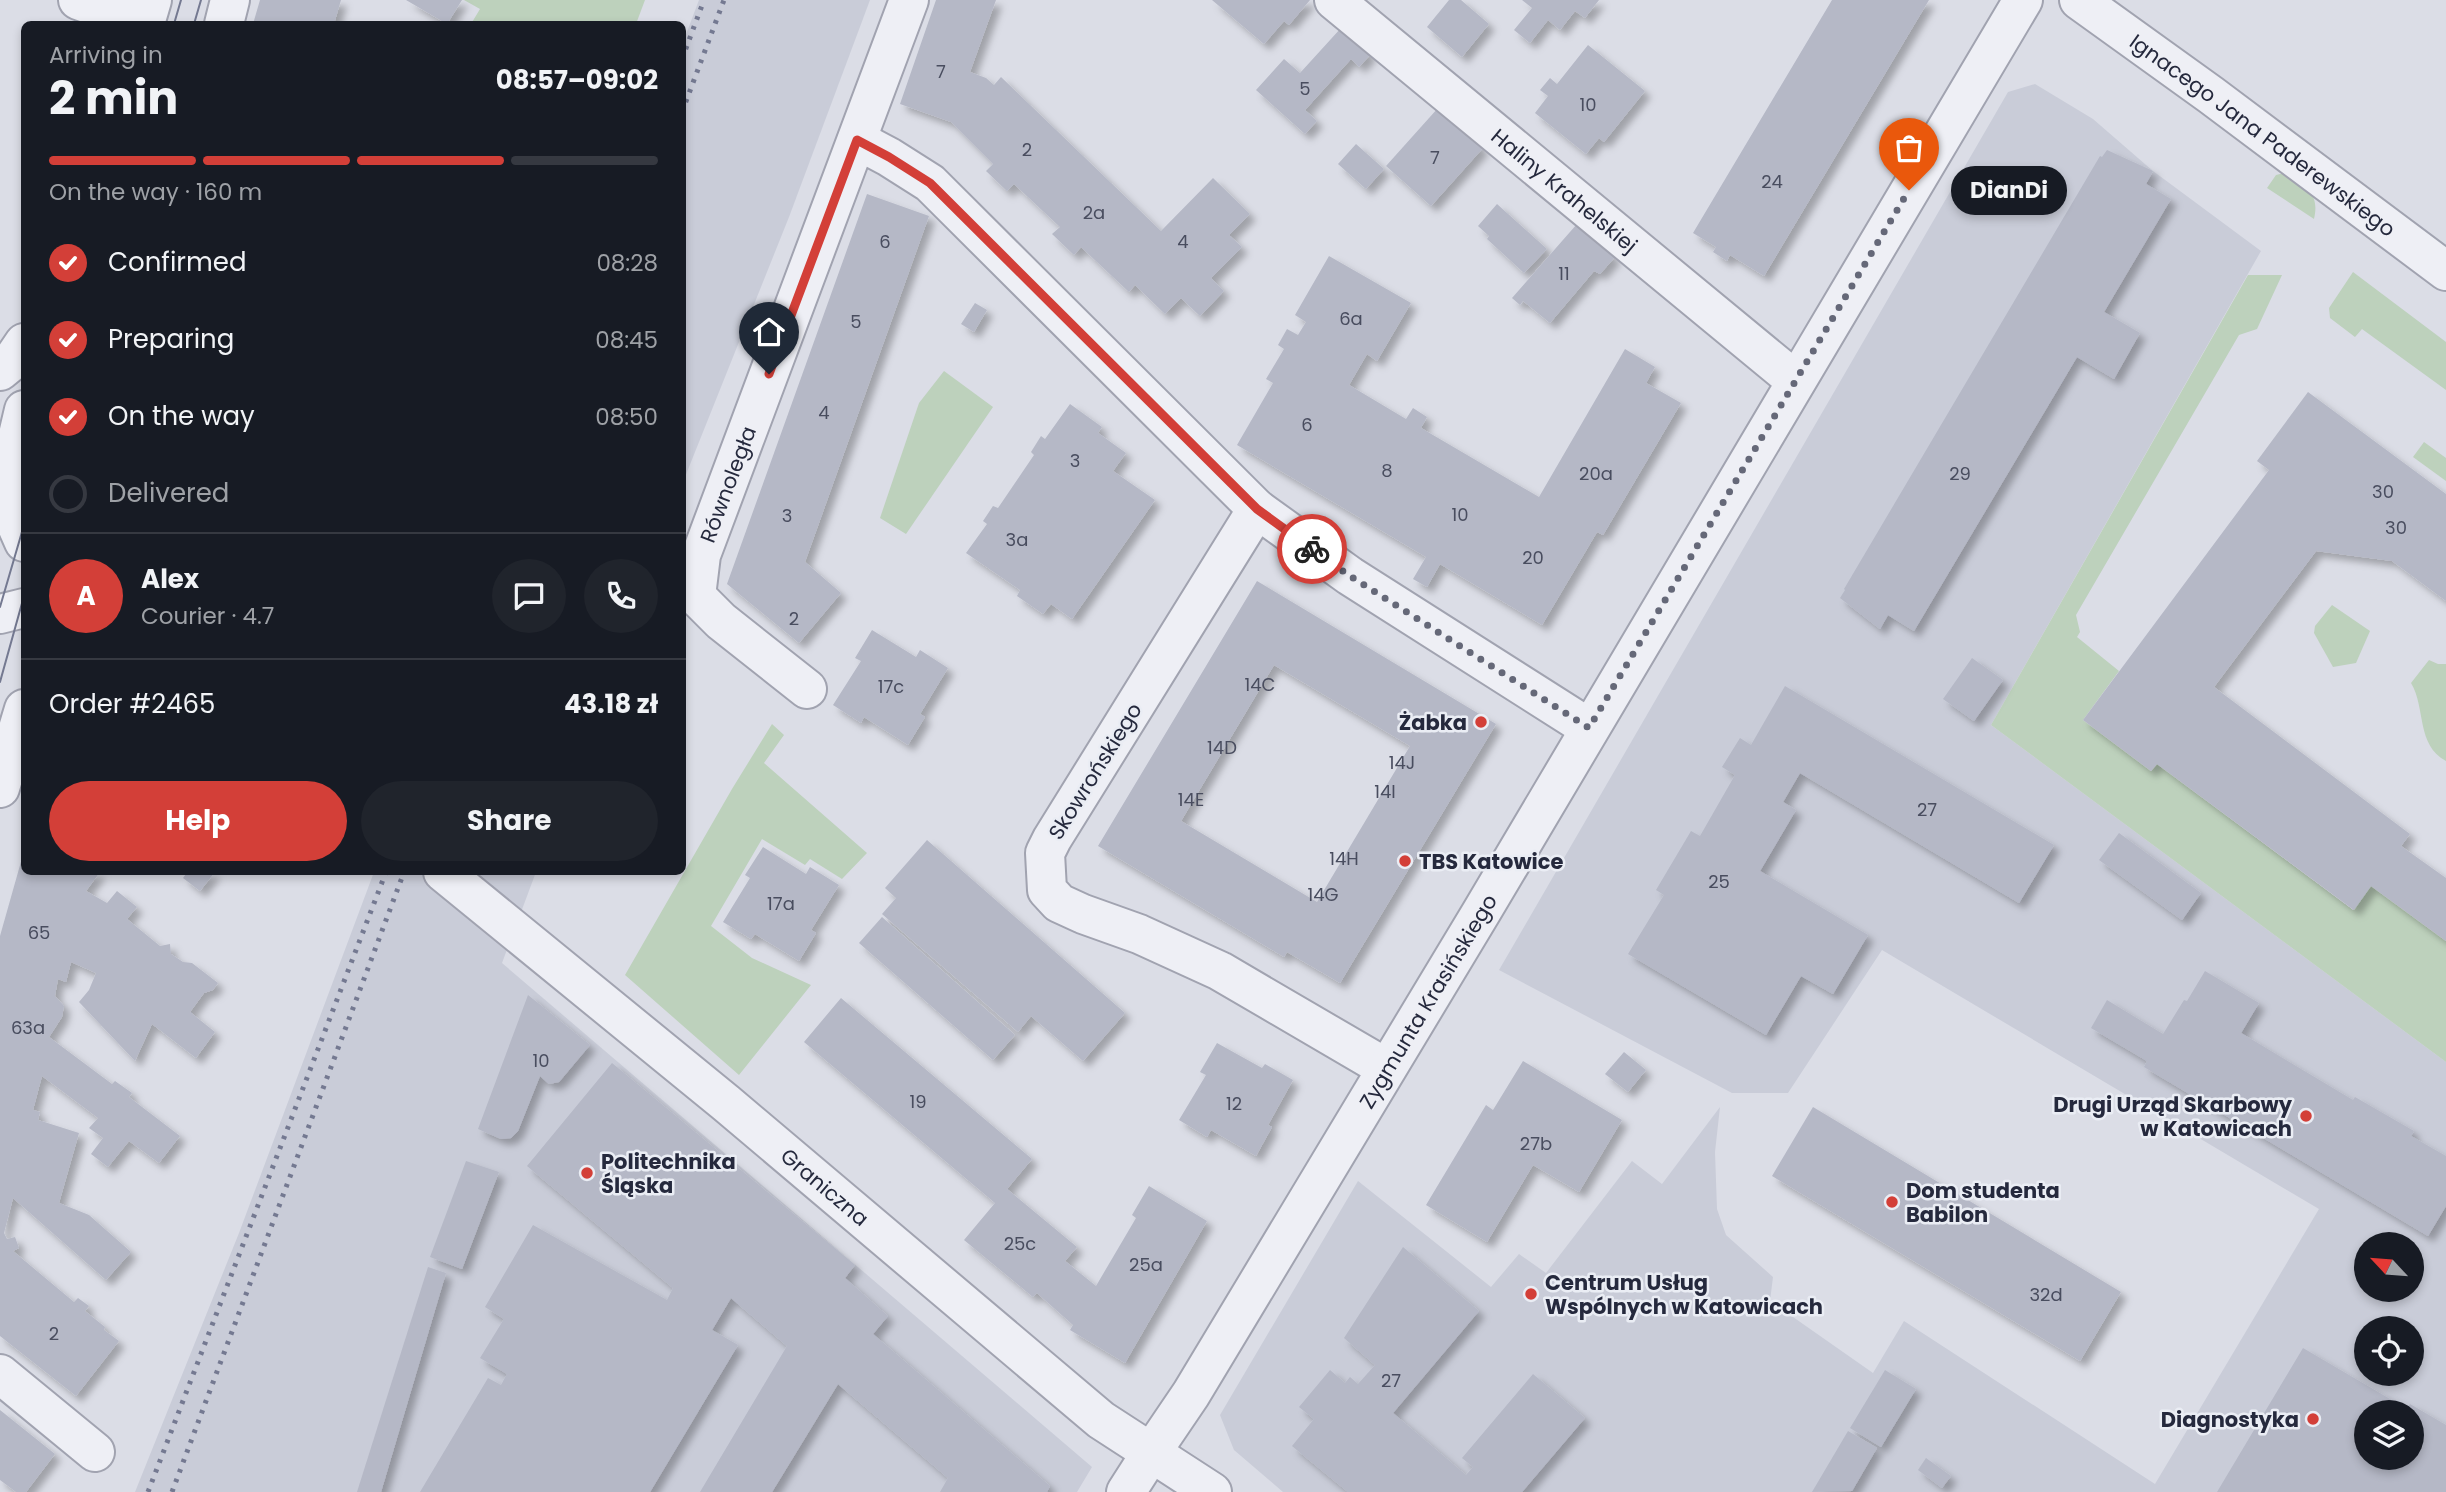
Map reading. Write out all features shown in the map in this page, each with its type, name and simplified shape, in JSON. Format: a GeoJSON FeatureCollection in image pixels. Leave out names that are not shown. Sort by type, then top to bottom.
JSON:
{"type":"FeatureCollection","features":[{"type":"Feature","properties":{"kind":"street"},"geometry":{"type":"LineString","coordinates":[[78,0],[137,21]]}},
{"type":"Feature","properties":{"kind":"street"},"geometry":{"type":"LineString","coordinates":[[146,21],[152,0]]}},
{"type":"Feature","properties":{"kind":"street"},"geometry":{"type":"LineString","coordinates":[[224,21],[230,0]]}},
{"type":"Feature","properties":{"kind":"street","name":"Równoległa"},"geometry":{"type":"LineString","coordinates":[[807,690],[721,621],[696,596],[701,555],[909,0]]}},
{"type":"Feature","properties":{"kind":"street","name":"Haliny Krahelskiej"},"geometry":{"type":"LineString","coordinates":[[1334,0],[1796,381]]}},
{"type":"Feature","properties":{"kind":"street","name":"Zygmunta Krasińskiego"},"geometry":{"type":"LineString","coordinates":[[1126,1492],[1198,1382],[1387,1068],[2022,0]]}},
{"type":"Feature","properties":{"kind":"street","name":"Ignacego Jana Paderewskiego"},"geometry":{"type":"LineString","coordinates":[[2078,0],[2211,95],[2446,271]]}},
{"type":"Feature","properties":{"kind":"street"},"geometry":{"type":"LineString","coordinates":[[857,140],[930,183],[1257,509],[1350,576],[1589,728]]}},
{"type":"Feature","properties":{"kind":"street"},"geometry":{"type":"LineString","coordinates":[[0,371],[11,362],[21,347]]}},
{"type":"Feature","properties":{"kind":"street"},"geometry":{"type":"LineString","coordinates":[[21,424],[6,497],[21,534]]}},
{"type":"Feature","properties":{"kind":"street","name":"Skowrońskiego"},"geometry":{"type":"LineString","coordinates":[[1257,509],[1052,839],[1045,853],[1047,890],[1059,902],[1083,914],[1139,934],[1220,971],[1387,1068]]}},
{"type":"Feature","properties":{"kind":"street"},"geometry":{"type":"LineString","coordinates":[[0,614],[21,609]]}},
{"type":"Feature","properties":{"kind":"street"},"geometry":{"type":"LineString","coordinates":[[0,788],[21,719]]}},
{"type":"Feature","properties":{"kind":"street","name":"Graniczna"},"geometry":{"type":"LineString","coordinates":[[447,875],[707,1087],[1101,1420],[1212,1492]]}},
{"type":"Feature","properties":{"kind":"street"},"geometry":{"type":"LineString","coordinates":[[0,1374],[95,1452]]}},
{"type":"Feature","properties":{"kind":"shaded area"},"geometry":{"type":"Polygon","coordinates":[[[699,0],[870,0],[789,217],[686,474],[686,34],[699,0]]]}},
{"type":"Feature","properties":{"kind":"shaded area"},"geometry":{"type":"Polygon","coordinates":[[[2035,84],[2093,119],[2153,171],[2261,251],[1991,725],[2446,1062],[2446,1492],[1283,1492],[1234,1450],[1220,1415],[1358,1181],[1491,1287],[1519,1254],[1546,1273],[1632,1161],[1662,1184],[1720,1107],[1715,1152],[1717,1209],[1726,1235],[1773,1277],[1770,1301],[1873,1373],[1904,1321],[2155,1484],[2319,1209],[1882,950],[1788,1093],[1732,1093],[1499,970],[2008,92],[2035,84]]]}},
{"type":"Feature","properties":{"kind":"shaded area","name":"Politechnika Śląska"},"geometry":{"type":"Polygon","coordinates":[[[373,875],[535,875],[502,963],[1092,1467],[1077,1492],[135,1492],[239,1233],[373,875]]]}},
{"type":"Feature","properties":{"kind":"green space"},"geometry":{"type":"Polygon","coordinates":[[[464,0],[645,0],[637,21],[473,21],[480,9],[464,0]]]}},
{"type":"Feature","properties":{"kind":"green space"},"geometry":{"type":"Polygon","coordinates":[[[2288,172],[2306,187],[2313,197],[2314,219],[2267,188],[2276,175],[2288,172]]]}},
{"type":"Feature","properties":{"kind":"green space"},"geometry":{"type":"Polygon","coordinates":[[[2353,272],[2446,342],[2446,390],[2362,329],[2355,337],[2330,318],[2329,308],[2353,272]]]}},
{"type":"Feature","properties":{"kind":"green space"},"geometry":{"type":"Polygon","coordinates":[[[2248,275],[2282,275],[2257,329],[2239,335],[2076,615],[2080,632],[2077,637],[2119,671],[2083,720],[2151,771],[2157,764],[2353,910],[2371,886],[2446,941],[2446,1062],[1991,725],[2248,275]]]}},
{"type":"Feature","properties":{"kind":"green space"},"geometry":{"type":"Polygon","coordinates":[[[944,371],[993,407],[906,534],[880,518],[919,403],[944,371]]]}},
{"type":"Feature","properties":{"kind":"green space"},"geometry":{"type":"Polygon","coordinates":[[[2424,442],[2446,458],[2446,481],[2413,457],[2424,442]]]}},
{"type":"Feature","properties":{"kind":"green space"},"geometry":{"type":"Polygon","coordinates":[[[2332,605],[2370,631],[2356,663],[2333,667],[2314,633],[2315,626],[2332,605]]]}},
{"type":"Feature","properties":{"kind":"green space"},"geometry":{"type":"Polygon","coordinates":[[[2429,660],[2446,664],[2446,761],[2430,746],[2411,683],[2429,660]]]}},
{"type":"Feature","properties":{"kind":"green space"},"geometry":{"type":"Polygon","coordinates":[[[772,724],[784,735],[764,763],[867,853],[842,879],[810,859],[805,865],[762,839],[711,926],[752,958],[811,985],[739,1075],[625,975],[683,875],[686,875],[686,869],[772,724]]]}},
{"type":"Feature","properties":{"kind":"building"},"geometry":{"type":"Polygon","coordinates":[[[260,0],[341,0],[335,21],[254,21],[260,0]]]}},
{"type":"Feature","properties":{"kind":"building"},"geometry":{"type":"Polygon","coordinates":[[[406,0],[462,0],[449,21],[442,21],[406,0]]]}},
{"type":"Feature","properties":{"kind":"building"},"geometry":{"type":"Polygon","coordinates":[[[936,0],[996,0],[970,72],[986,78],[994,85],[1001,77],[1161,231],[1213,178],[1250,214],[1229,235],[1242,247],[1211,278],[1224,291],[1200,316],[1181,298],[1165,314],[1135,285],[1129,292],[1081,247],[1074,255],[1052,234],[1060,227],[1014,184],[1007,191],[986,171],[993,164],[951,122],[900,104],[936,0]]]}},
{"type":"Feature","properties":{"kind":"building"},"geometry":{"type":"Polygon","coordinates":[[[1212,0],[1310,0],[1289,25],[1284,21],[1264,44],[1212,0]]]}},
{"type":"Feature","properties":{"kind":"building"},"geometry":{"type":"Polygon","coordinates":[[[1449,0],[1461,0],[1489,24],[1462,57],[1427,27],[1449,0]]]}},
{"type":"Feature","properties":{"kind":"building"},"geometry":{"type":"Polygon","coordinates":[[[1522,0],[1599,0],[1585,18],[1575,11],[1560,30],[1548,20],[1530,43],[1514,30],[1532,8],[1522,0]]]}},
{"type":"Feature","properties":{"kind":"building"},"geometry":{"type":"Polygon","coordinates":[[[1832,0],[1929,0],[1764,276],[1730,255],[1727,261],[1713,252],[1716,247],[1693,233],[1832,0]]]}},
{"type":"Feature","properties":{"kind":"building"},"geometry":{"type":"Polygon","coordinates":[[[1341,28],[1371,54],[1359,67],[1351,59],[1305,110],[1317,121],[1305,134],[1256,90],[1284,59],[1300,73],[1341,28]]]}},
{"type":"Feature","properties":{"kind":"building"},"geometry":{"type":"Polygon","coordinates":[[[1588,45],[1645,91],[1604,142],[1599,138],[1586,154],[1535,113],[1548,96],[1540,90],[1550,78],[1557,84],[1588,45]]]}},
{"type":"Feature","properties":{"kind":"building"},"geometry":{"type":"Polygon","coordinates":[[[1438,108],[1483,148],[1431,206],[1386,166],[1438,108]]]}},
{"type":"Feature","properties":{"kind":"building"},"geometry":{"type":"Polygon","coordinates":[[[1356,144],[1384,169],[1366,189],[1338,164],[1356,144]]]}},
{"type":"Feature","properties":{"kind":"building"},"geometry":{"type":"Polygon","coordinates":[[[2107,150],[2153,171],[2146,184],[2171,199],[2104,312],[2140,333],[2114,379],[2077,357],[1914,631],[1888,615],[1880,629],[1840,598],[1844,589],[2100,156],[2107,150]]]}},
{"type":"Feature","properties":{"kind":"building"},"geometry":{"type":"Polygon","coordinates":[[[867,194],[929,216],[805,562],[841,593],[799,643],[727,584],[867,194]]]}},
{"type":"Feature","properties":{"kind":"building"},"geometry":{"type":"Polygon","coordinates":[[[1497,204],[1547,249],[1524,273],[1487,239],[1489,236],[1478,226],[1497,204]]]}},
{"type":"Feature","properties":{"kind":"building"},"geometry":{"type":"Polygon","coordinates":[[[1577,224],[1615,257],[1600,274],[1594,271],[1550,323],[1523,301],[1520,305],[1512,298],[1577,224]]]}},
{"type":"Feature","properties":{"kind":"building"},"geometry":{"type":"Polygon","coordinates":[[[1329,256],[1411,303],[1377,361],[1367,354],[1349,385],[1406,419],[1413,408],[1427,417],[1421,428],[1539,497],[1625,349],[1655,367],[1646,383],[1681,403],[1603,535],[1597,532],[1542,625],[1440,564],[1427,587],[1413,579],[1426,557],[1237,445],[1273,383],[1266,379],[1284,349],[1278,345],[1287,329],[1298,335],[1306,322],[1295,315],[1329,256]]]}},
{"type":"Feature","properties":{"kind":"building"},"geometry":{"type":"Polygon","coordinates":[[[975,303],[987,310],[974,332],[961,324],[975,303]]]}},
{"type":"Feature","properties":{"kind":"building"},"geometry":{"type":"Polygon","coordinates":[[[2308,392],[2446,494],[2446,601],[2392,561],[2316,551],[2214,687],[2410,834],[2401,846],[2446,878],[2446,941],[2371,886],[2354,910],[2157,764],[2151,771],[2083,720],[2269,470],[2257,461],[2308,392]]]}},
{"type":"Feature","properties":{"kind":"building"},"geometry":{"type":"Polygon","coordinates":[[[1070,404],[1102,427],[1098,433],[1126,453],[1113,471],[1155,500],[1072,619],[1051,604],[1043,614],[1017,596],[1020,590],[966,553],[987,524],[983,521],[993,506],[998,508],[1034,455],[1031,452],[1041,436],[1045,439],[1070,404]]]}},
{"type":"Feature","properties":{"kind":"building"},"geometry":{"type":"Polygon","coordinates":[[[1257,581],[1496,724],[1340,983],[1287,952],[1284,957],[1098,846],[1257,581]],[[1274,665],[1181,821],[1317,902],[1410,746],[1274,665]]]}},
{"type":"Feature","properties":{"kind":"building"},"geometry":{"type":"Polygon","coordinates":[[[872,630],[916,657],[920,650],[948,668],[920,714],[925,717],[908,745],[864,717],[861,723],[833,705],[861,661],[855,658],[872,630]]]}},
{"type":"Feature","properties":{"kind":"building"},"geometry":{"type":"Polygon","coordinates":[[[1972,658],[2003,680],[1974,721],[1943,699],[1972,658]]]}},
{"type":"Feature","properties":{"kind":"building"},"geometry":{"type":"Polygon","coordinates":[[[1785,686],[2054,845],[2019,903],[1800,773],[1783,802],[1796,810],[1760,871],[1868,935],[1833,994],[1801,976],[1766,1035],[1628,954],[1664,895],[1656,890],[1691,831],[1700,836],[1735,775],[1722,767],[1740,738],[1751,745],[1785,686]]]}},
{"type":"Feature","properties":{"kind":"building"},"geometry":{"type":"Polygon","coordinates":[[[2119,833],[2201,893],[2182,920],[2099,860],[2119,833]]]}},
{"type":"Feature","properties":{"kind":"building"},"geometry":{"type":"Polygon","coordinates":[[[927,840],[1125,1013],[1083,1061],[1031,1016],[1018,1032],[882,914],[896,898],[885,888],[927,840]]]}},
{"type":"Feature","properties":{"kind":"building"},"geometry":{"type":"Polygon","coordinates":[[[763,847],[806,874],[810,867],[839,885],[811,930],[816,933],[799,961],[755,934],[751,939],[723,922],[750,878],[745,875],[763,847]]]}},
{"type":"Feature","properties":{"kind":"building"},"geometry":{"type":"Polygon","coordinates":[[[21,862],[21,875],[98,875],[86,891],[107,903],[117,891],[137,907],[127,919],[160,946],[170,944],[171,954],[183,962],[192,963],[218,983],[213,990],[204,993],[190,1012],[215,1032],[196,1058],[152,1024],[135,1061],[79,1002],[89,990],[96,973],[71,962],[66,982],[58,979],[55,996],[64,1006],[62,1017],[49,1037],[112,1084],[115,1081],[132,1093],[129,1097],[180,1136],[159,1163],[129,1141],[108,1167],[91,1154],[103,1138],[89,1128],[98,1118],[42,1076],[33,1110],[40,1112],[38,1120],[79,1133],[59,1203],[89,1215],[131,1252],[106,1280],[13,1198],[4,1233],[7,1239],[15,1237],[19,1248],[13,1251],[74,1302],[78,1298],[89,1306],[85,1311],[119,1341],[76,1396],[0,1336],[0,936],[21,862]]]}},
{"type":"Feature","properties":{"kind":"building"},"geometry":{"type":"Polygon","coordinates":[[[185,875],[213,875],[200,891],[183,878],[185,875]]]}},
{"type":"Feature","properties":{"kind":"building"},"geometry":{"type":"Polygon","coordinates":[[[882,917],[1015,1035],[993,1060],[859,943],[882,917]]]}},
{"type":"Feature","properties":{"kind":"building","name":"Drugi Urząd Skarbowy w Katowicach"},"geometry":{"type":"Polygon","coordinates":[[[2205,971],[2259,1003],[2241,1033],[2353,1100],[2355,1097],[2414,1131],[2411,1136],[2446,1156],[2446,1206],[2428,1236],[2144,1067],[2147,1061],[2091,1028],[2107,1000],[2163,1034],[2184,1000],[2187,1001],[2205,971]]]}},
{"type":"Feature","properties":{"kind":"building"},"geometry":{"type":"Polygon","coordinates":[[[528,995],[590,1045],[559,1082],[549,1084],[540,1076],[518,1131],[511,1138],[501,1139],[478,1129],[528,995]]]}},
{"type":"Feature","properties":{"kind":"building"},"geometry":{"type":"Polygon","coordinates":[[[841,998],[1032,1159],[1007,1189],[1077,1247],[1065,1261],[1096,1286],[1136,1218],[1132,1215],[1149,1186],[1207,1221],[1125,1363],[1070,1330],[1073,1325],[1037,1293],[1033,1297],[964,1240],[995,1203],[804,1042],[841,998]]]}},
{"type":"Feature","properties":{"kind":"building"},"geometry":{"type":"Polygon","coordinates":[[[1217,1043],[1262,1068],[1265,1064],[1293,1080],[1268,1125],[1272,1127],[1256,1156],[1211,1130],[1207,1137],[1179,1120],[1206,1075],[1200,1072],[1217,1043]]]}},
{"type":"Feature","properties":{"kind":"building"},"geometry":{"type":"Polygon","coordinates":[[[1624,1052],[1646,1070],[1628,1092],[1605,1074],[1624,1052]]]}},
{"type":"Feature","properties":{"kind":"building"},"geometry":{"type":"Polygon","coordinates":[[[1523,1061],[1622,1120],[1579,1192],[1533,1165],[1487,1242],[1426,1205],[1486,1105],[1493,1110],[1523,1061]]]}},
{"type":"Feature","properties":{"kind":"building","name":"Politechnika Śląska"},"geometry":{"type":"Polygon","coordinates":[[[612,1063],[855,1265],[845,1278],[888,1316],[873,1334],[1050,1486],[1047,1492],[940,1492],[948,1478],[838,1384],[772,1492],[700,1492],[787,1346],[731,1298],[712,1330],[738,1345],[650,1492],[420,1492],[488,1378],[501,1385],[507,1374],[480,1358],[504,1319],[485,1307],[533,1225],[667,1300],[673,1288],[527,1166],[612,1063]]]}},
{"type":"Feature","properties":{"kind":"building","name":"Dom studenta Babilon"},"geometry":{"type":"Polygon","coordinates":[[[1813,1107],[2121,1292],[2080,1361],[1772,1176],[1813,1107]]]}},
{"type":"Feature","properties":{"kind":"building"},"geometry":{"type":"Polygon","coordinates":[[[466,1161],[499,1172],[462,1269],[430,1257],[466,1161]]]}},
{"type":"Feature","properties":{"kind":"building"},"geometry":{"type":"Polygon","coordinates":[[[1403,1247],[1479,1311],[1393,1413],[1466,1475],[1473,1467],[1462,1458],[1533,1374],[1585,1418],[1522,1492],[1348,1492],[1292,1446],[1314,1419],[1299,1407],[1330,1370],[1345,1383],[1350,1377],[1358,1384],[1375,1365],[1344,1338],[1403,1247]]]}},
{"type":"Feature","properties":{"kind":"building"},"geometry":{"type":"Polygon","coordinates":[[[428,1267],[446,1273],[381,1492],[357,1492],[428,1267]]]}},
{"type":"Feature","properties":{"kind":"building","name":"Diagnostyka"},"geometry":{"type":"Polygon","coordinates":[[[2303,1348],[2354,1378],[2354,1386],[2368,1386],[2392,1400],[2354,1400],[2354,1470],[2424,1470],[2424,1412],[2446,1425],[2446,1492],[2217,1492],[2303,1348]]]}},
{"type":"Feature","properties":{"kind":"building"},"geometry":{"type":"Polygon","coordinates":[[[1885,1370],[1916,1389],[1881,1447],[1850,1428],[1885,1370]]]}},
{"type":"Feature","properties":{"kind":"building"},"geometry":{"type":"Polygon","coordinates":[[[0,1410],[55,1454],[26,1492],[16,1492],[0,1480],[0,1410]]]}},
{"type":"Feature","properties":{"kind":"building"},"geometry":{"type":"Polygon","coordinates":[[[1848,1431],[1877,1448],[1852,1491],[1812,1492],[1848,1431]]]}},
{"type":"Feature","properties":{"kind":"building"},"geometry":{"type":"Polygon","coordinates":[[[1926,1458],[1951,1476],[1942,1488],[1918,1470],[1926,1458]]]}},
{"type":"Feature","properties":{"kind":"tram line"},"geometry":{"type":"LineString","coordinates":[[175,21],[181,0]]}},
{"type":"Feature","properties":{"kind":"tram line"},"geometry":{"type":"LineString","coordinates":[[195,21],[201,0]]}},
{"type":"Feature","properties":{"kind":"tram line"},"geometry":{"type":"LineString","coordinates":[[0,607],[21,535]]}},
{"type":"Feature","properties":{"kind":"tram line"},"geometry":{"type":"LineString","coordinates":[[0,682],[21,607]]}},
{"type":"Feature","properties":{"kind":"railway"},"geometry":{"type":"LineString","coordinates":[[686,48],[704,0]]}},
{"type":"Feature","properties":{"kind":"railway"},"geometry":{"type":"LineString","coordinates":[[686,101],[724,0]]}},
{"type":"Feature","properties":{"kind":"railway"},"geometry":{"type":"LineString","coordinates":[[148,1492],[385,875]]}},
{"type":"Feature","properties":{"kind":"railway"},"geometry":{"type":"LineString","coordinates":[[172,1492],[403,875]]}},
{"type":"Feature","properties":{"kind":"way so far"},"geometry":{"type":"LineString","coordinates":[[1312,549],[1589,728],[1909,190]]}},
{"type":"Feature","properties":{"kind":"place","name":"DianDi"},"geometry":{"type":"Point","coordinates":[1909,190]}},
{"type":"Feature","properties":{"kind":"place","name":"Żabka"},"geometry":{"type":"Point","coordinates":[1481,722]}},
{"type":"Feature","properties":{"kind":"place","name":"TBS Katowice"},"geometry":{"type":"Point","coordinates":[1405,861]}},
{"type":"Feature","properties":{"kind":"place","name":"Drugi Urząd Skarbowy w Katowicach"},"geometry":{"type":"Point","coordinates":[2306,1116]}},
{"type":"Feature","properties":{"kind":"place","name":"Politechnika Śląska"},"geometry":{"type":"Point","coordinates":[587,1173]}},
{"type":"Feature","properties":{"kind":"place","name":"Dom studenta Babilon"},"geometry":{"type":"Point","coordinates":[1892,1202]}},
{"type":"Feature","properties":{"kind":"place","name":"Centrum Usług Wspólnych w Katowicach"},"geometry":{"type":"Point","coordinates":[1531,1294]}},
{"type":"Feature","properties":{"kind":"place","name":"Diagnostyka"},"geometry":{"type":"Point","coordinates":[2313,1419]}},
{"type":"Feature","properties":{"kind":"route"},"geometry":{"type":"LineString","coordinates":[[769,374],[857,140],[930,183],[1257,509],[1312,549]]}}]}
